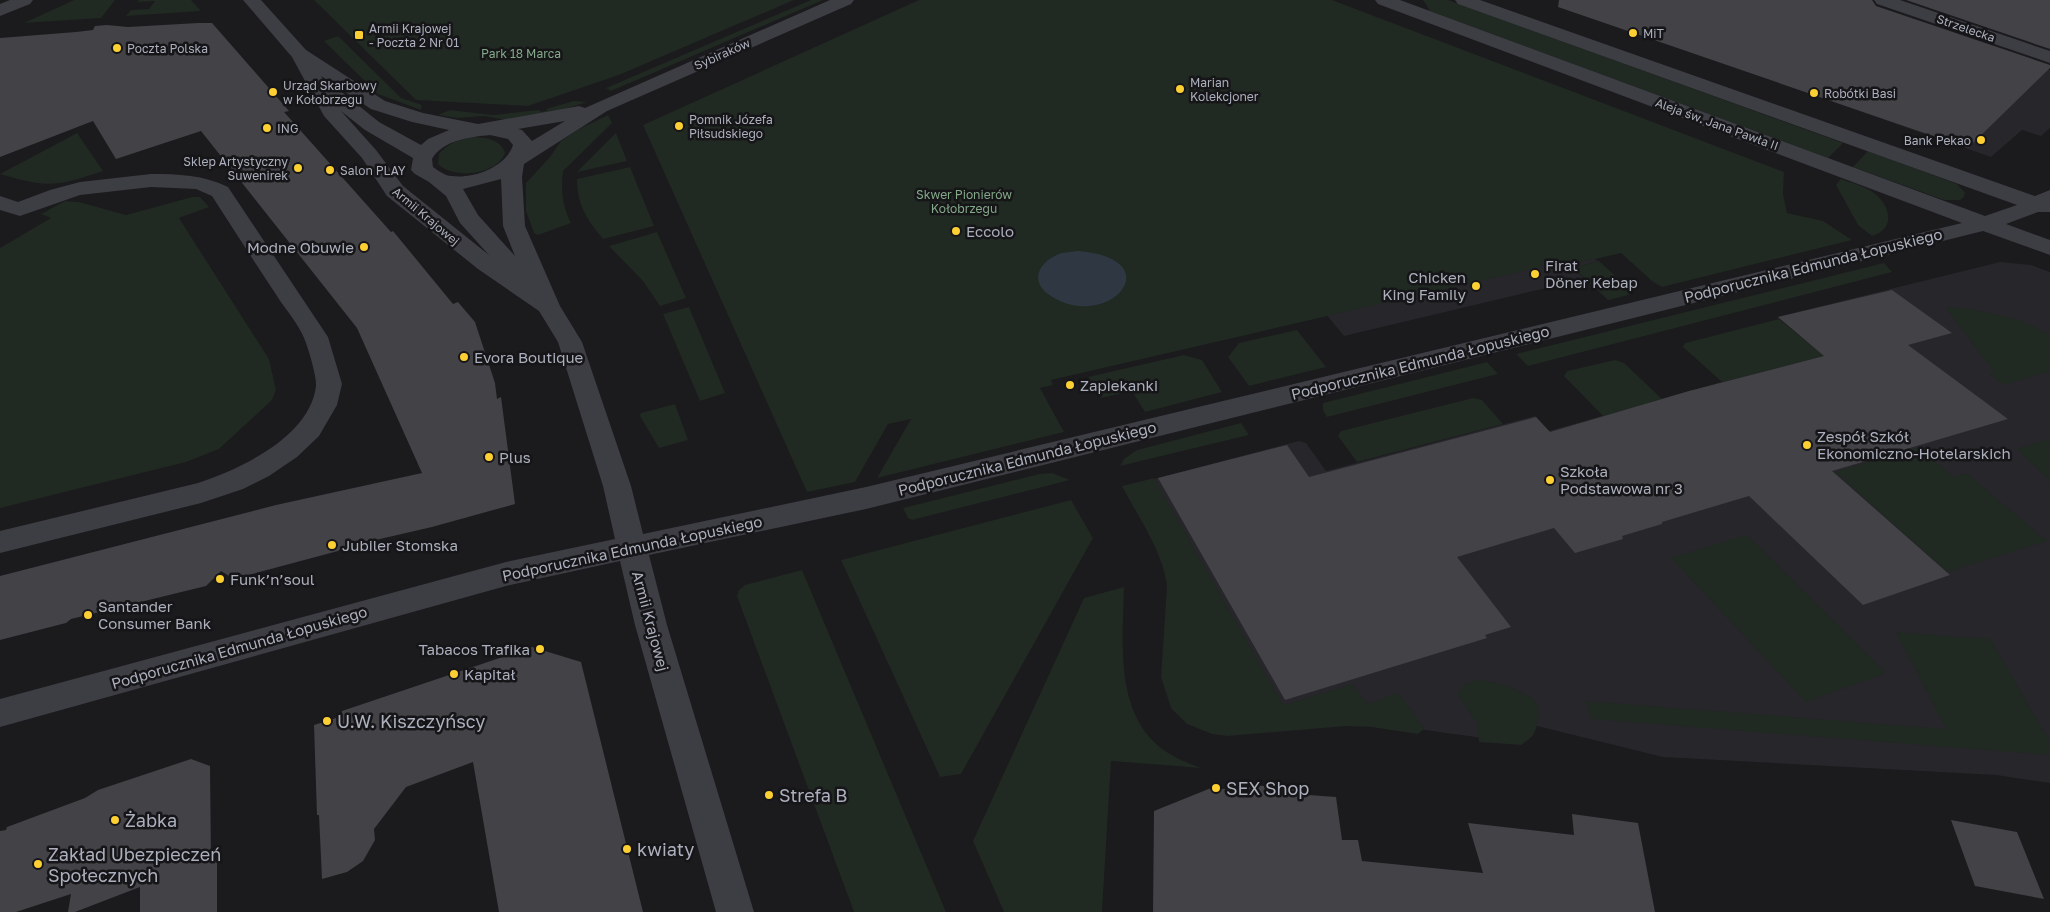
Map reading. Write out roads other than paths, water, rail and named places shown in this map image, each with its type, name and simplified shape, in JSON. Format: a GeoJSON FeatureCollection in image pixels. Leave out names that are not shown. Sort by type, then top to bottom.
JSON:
{"type":"FeatureCollection","features":[{"type":"Feature","properties":{"kind":"street"},"geometry":{"type":"LineString","coordinates":[[0,11],[24,0]]}},
{"type":"Feature","properties":{"kind":"street","name":"Armii Krajowej"},"geometry":{"type":"LineString","coordinates":[[252,0],[300,54],[334,116],[369,154],[395,191],[479,258],[548,306]]}},
{"type":"Feature","properties":{"kind":"street","name":"Sybiraków"},"geometry":{"type":"LineString","coordinates":[[437,179],[448,182],[477,180],[491,176],[600,107],[845,0]]}},
{"type":"Feature","properties":{"kind":"street","name":"Aleja św. Jana Pawła II"},"geometry":{"type":"LineString","coordinates":[[1384,0],[2050,248]]}},
{"type":"Feature","properties":{"kind":"street"},"geometry":{"type":"LineString","coordinates":[[1464,0],[2046,203]]}},
{"type":"Feature","properties":{"kind":"street","name":"Strzelecka"},"geometry":{"type":"LineString","coordinates":[[1883,0],[2050,57]]}},
{"type":"Feature","properties":{"kind":"street","name":"Armii Krajowej"},"geometry":{"type":"LineString","coordinates":[[300,54],[378,105],[419,118],[483,129],[502,130],[519,137],[524,143],[524,150],[517,161],[511,184],[514,226],[548,306],[570,342],[617,486],[651,625],[735,912]]}},
{"type":"Feature","properties":{"kind":"street","name":"Armii Krajowej"},"geometry":{"type":"LineString","coordinates":[[312,78],[372,126],[424,156],[421,163],[422,170],[455,193],[468,218],[548,306]]}},
{"type":"Feature","properties":{"kind":"street","name":"Sybiraków"},"geometry":{"type":"LineString","coordinates":[[424,156],[429,148],[450,136],[552,118],[600,107]]}},
{"type":"Feature","properties":{"kind":"street"},"geometry":{"type":"LineString","coordinates":[[0,220],[10,206],[60,192],[115,184],[192,182],[214,189],[220,192],[316,337],[329,384],[324,405],[309,429],[287,450],[233,482],[201,493],[0,542]]}},
{"type":"Feature","properties":{"kind":"street","name":"Podporucznika Edmunda Łopuskiego"},"geometry":{"type":"LineString","coordinates":[[0,713],[479,580],[635,559],[866,498],[1984,224],[2046,203]]}},
{"type":"Feature","properties":{"kind":"place","name":"MiT"},"geometry":{"type":"Point","coordinates":[1633,33]}},
{"type":"Feature","properties":{"kind":"place","name":"Armii Krajowej - Poczta 2 Nr 01"},"geometry":{"type":"Point","coordinates":[359,35]}},
{"type":"Feature","properties":{"kind":"place","name":"Poczta Polska"},"geometry":{"type":"Point","coordinates":[117,48]}},
{"type":"Feature","properties":{"kind":"place","name":"Marian Kolekcjoner"},"geometry":{"type":"Point","coordinates":[1180,89]}},
{"type":"Feature","properties":{"kind":"place","name":"Urząd Skarbowy w Kołobrzegu"},"geometry":{"type":"Point","coordinates":[273,92]}},
{"type":"Feature","properties":{"kind":"place","name":"Robótki Basi"},"geometry":{"type":"Point","coordinates":[1814,93]}},
{"type":"Feature","properties":{"kind":"place","name":"Pomnik Józefa Piłsudskiego"},"geometry":{"type":"Point","coordinates":[679,126]}},
{"type":"Feature","properties":{"kind":"place","name":"ING"},"geometry":{"type":"Point","coordinates":[267,128]}},
{"type":"Feature","properties":{"kind":"place","name":"Bank Pekao"},"geometry":{"type":"Point","coordinates":[1981,140]}},
{"type":"Feature","properties":{"kind":"place","name":"Sklep Artystyczny Suwenirek"},"geometry":{"type":"Point","coordinates":[298,168]}},
{"type":"Feature","properties":{"kind":"place","name":"Salon PLAY"},"geometry":{"type":"Point","coordinates":[330,170]}},
{"type":"Feature","properties":{"kind":"place","name":"Eccolo"},"geometry":{"type":"Point","coordinates":[956,231]}},
{"type":"Feature","properties":{"kind":"place","name":"Modne Obuwie"},"geometry":{"type":"Point","coordinates":[364,247]}},
{"type":"Feature","properties":{"kind":"place","name":"Firat Döner Kebap"},"geometry":{"type":"Point","coordinates":[1535,274]}},
{"type":"Feature","properties":{"kind":"place","name":"Chicken King Family"},"geometry":{"type":"Point","coordinates":[1476,286]}},
{"type":"Feature","properties":{"kind":"place","name":"Evora Boutique"},"geometry":{"type":"Point","coordinates":[464,357]}},
{"type":"Feature","properties":{"kind":"place","name":"Zapiekanki"},"geometry":{"type":"Point","coordinates":[1070,385]}},
{"type":"Feature","properties":{"kind":"place","name":"Zespół Szkół Ekonomiczno-Hotelarskich"},"geometry":{"type":"Point","coordinates":[1807,445]}},
{"type":"Feature","properties":{"kind":"place","name":"Plus"},"geometry":{"type":"Point","coordinates":[489,457]}},
{"type":"Feature","properties":{"kind":"place","name":"Szkoła Podstawowa nr 3"},"geometry":{"type":"Point","coordinates":[1550,480]}},
{"type":"Feature","properties":{"kind":"place","name":"Jubiler Stomska"},"geometry":{"type":"Point","coordinates":[332,545]}},
{"type":"Feature","properties":{"kind":"place","name":"Funk’n’soul"},"geometry":{"type":"Point","coordinates":[220,579]}},
{"type":"Feature","properties":{"kind":"place","name":"Santander Consumer Bank"},"geometry":{"type":"Point","coordinates":[88,615]}},
{"type":"Feature","properties":{"kind":"place","name":"Tabacos Trafika"},"geometry":{"type":"Point","coordinates":[540,649]}},
{"type":"Feature","properties":{"kind":"place","name":"Kapitał"},"geometry":{"type":"Point","coordinates":[454,674]}},
{"type":"Feature","properties":{"kind":"place","name":"U.W. Kiszczyńscy"},"geometry":{"type":"Point","coordinates":[327,721]}},
{"type":"Feature","properties":{"kind":"place","name":"SEX Shop"},"geometry":{"type":"Point","coordinates":[1216,788]}},
{"type":"Feature","properties":{"kind":"place","name":"Strefa B"},"geometry":{"type":"Point","coordinates":[769,795]}},
{"type":"Feature","properties":{"kind":"place","name":"Żabka"},"geometry":{"type":"Point","coordinates":[115,820]}},
{"type":"Feature","properties":{"kind":"place","name":"kwiaty"},"geometry":{"type":"Point","coordinates":[627,849]}},
{"type":"Feature","properties":{"kind":"place","name":"Zakład Ubezpieczeń Społecznych"},"geometry":{"type":"Point","coordinates":[38,864]}},
{"type":"Feature","properties":{"kind":"park label","name":"Park 18 Marca"},"geometry":{"type":"Point","coordinates":[521,53]}},
{"type":"Feature","properties":{"kind":"park label","name":"Skwer Pionierów Kołobrzegu"},"geometry":{"type":"Point","coordinates":[964,201]}}]}
